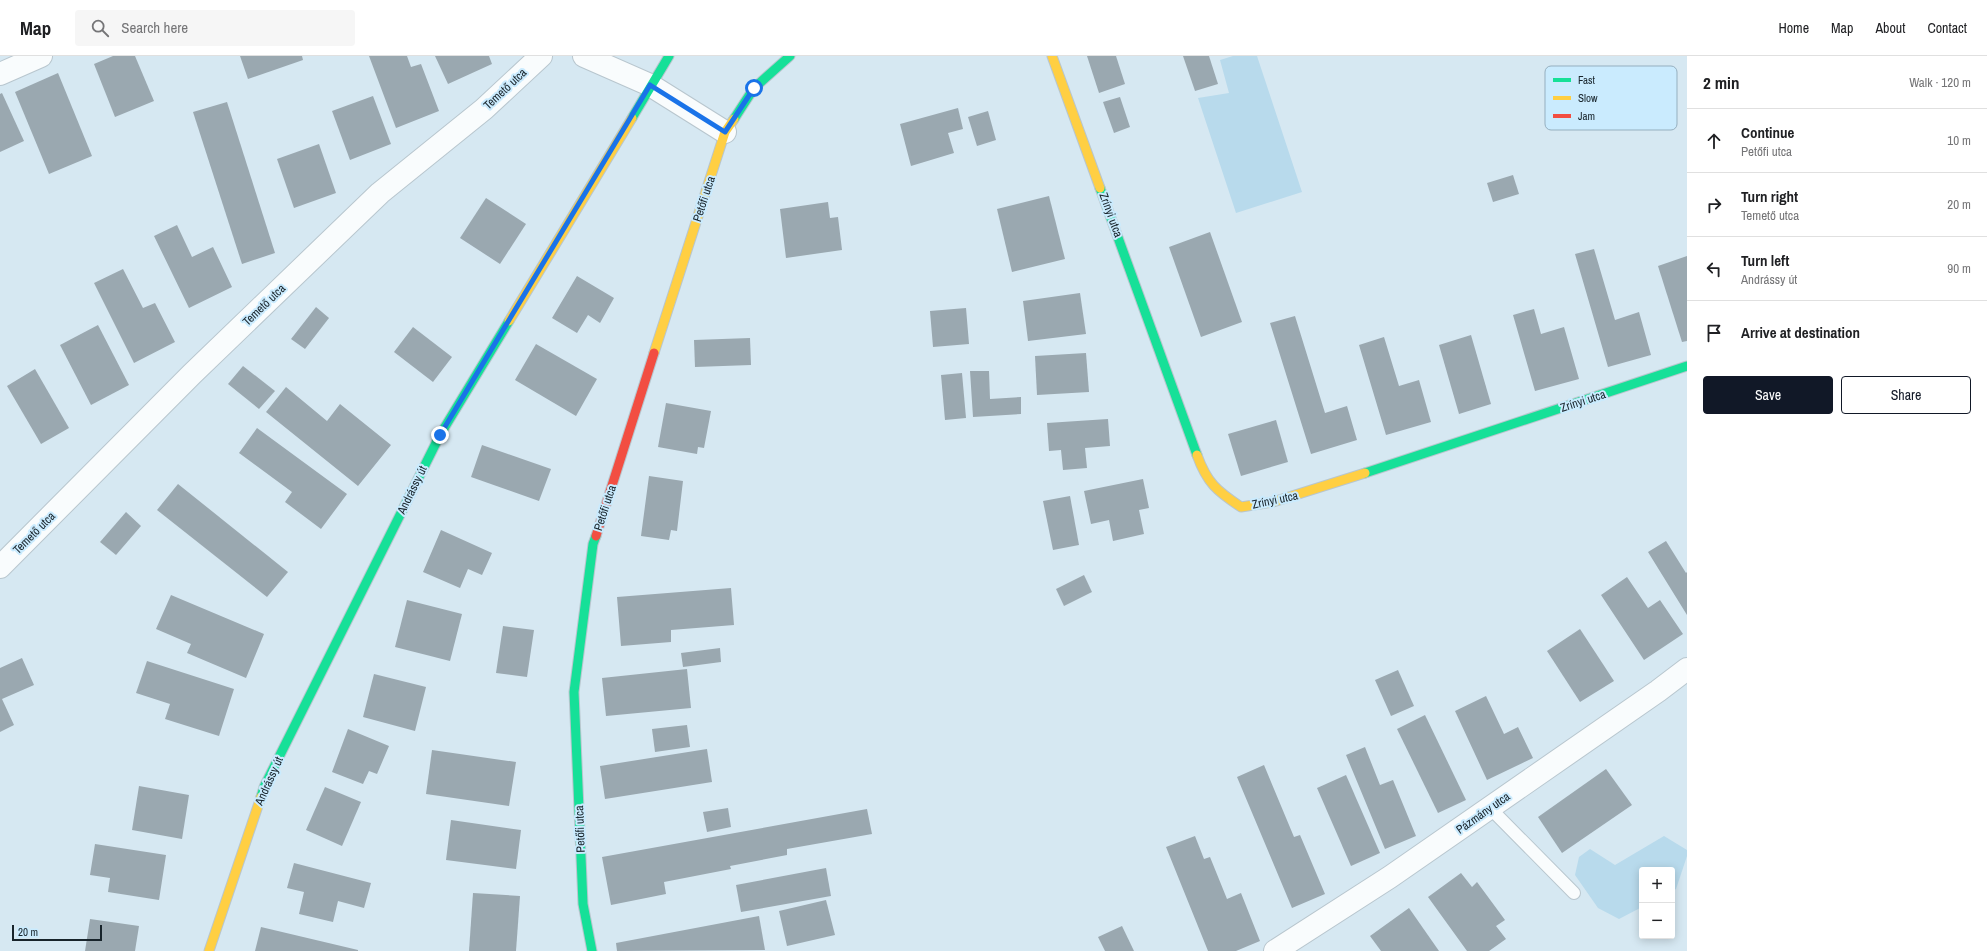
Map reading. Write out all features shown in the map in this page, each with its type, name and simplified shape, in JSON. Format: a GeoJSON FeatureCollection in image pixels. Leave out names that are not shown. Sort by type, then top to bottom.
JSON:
{"type":"FeatureCollection","features":[{"type":"Feature","properties":{"kind":"street"},"geometry":{"type":"LineString","coordinates":[[0,74],[41,56]]}},
{"type":"Feature","properties":{"kind":"street","name":"Temető utca"},"geometry":{"type":"LineString","coordinates":[[0,567],[192,374],[380,193],[484,109],[541,56]]}},
{"type":"Feature","properties":{"kind":"street"},"geometry":{"type":"LineString","coordinates":[[584,56],[650,85],[725,132]]}},
{"type":"Feature","properties":{"kind":"street","name":"Andrássy út"},"geometry":{"type":"LineString","coordinates":[[209,951],[264,787],[440,435],[668,56]]}},
{"type":"Feature","properties":{"kind":"street","name":"Petőfi utca"},"geometry":{"type":"LineString","coordinates":[[592,951],[583,904],[574,692],[593,544],[725,132],[754,88],[790,56]]}},
{"type":"Feature","properties":{"kind":"street","name":"Zrínyi utca"},"geometry":{"type":"LineString","coordinates":[[1052,56],[1202,468],[1218,492],[1241,507],[1273,502],[1305,493],[1687,366]]}},
{"type":"Feature","properties":{"kind":"street","name":"Pázmány utca"},"geometry":{"type":"LineString","coordinates":[[1276,951],[1390,877],[1658,691],[1687,669]]}},
{"type":"Feature","properties":{"kind":"lane"},"geometry":{"type":"LineString","coordinates":[[1490,808],[1574,893]]}},
{"type":"Feature","properties":{"kind":"shaded area"},"geometry":{"type":"Polygon","coordinates":[[[1233,56],[1257,56],[1302,192],[1236,213],[1198,98],[1229,93],[1220,60],[1233,56]]]}},
{"type":"Feature","properties":{"kind":"shaded area"},"geometry":{"type":"Polygon","coordinates":[[[1664,836],[1687,850],[1687,856],[1675,890],[1675,867],[1639,867],[1639,909],[1619,919],[1598,908],[1575,875],[1579,857],[1590,849],[1615,865],[1664,836]]]}},
{"type":"Feature","properties":{"kind":"building"},"geometry":{"type":"Polygon","coordinates":[[[113,56],[135,56],[154,101],[115,117],[94,64],[113,56]]]}},
{"type":"Feature","properties":{"kind":"building"},"geometry":{"type":"Polygon","coordinates":[[[240,56],[302,56],[303,60],[248,79],[240,56]]]}},
{"type":"Feature","properties":{"kind":"building"},"geometry":{"type":"Polygon","coordinates":[[[369,56],[407,56],[411,67],[421,64],[439,111],[396,128],[369,56]]]}},
{"type":"Feature","properties":{"kind":"building"},"geometry":{"type":"Polygon","coordinates":[[[435,56],[489,56],[492,64],[448,84],[435,56]]]}},
{"type":"Feature","properties":{"kind":"building"},"geometry":{"type":"Polygon","coordinates":[[[1087,56],[1116,56],[1125,84],[1099,93],[1087,56]]]}},
{"type":"Feature","properties":{"kind":"building"},"geometry":{"type":"Polygon","coordinates":[[[1183,56],[1209,56],[1218,84],[1195,91],[1183,56]]]}},
{"type":"Feature","properties":{"kind":"building"},"geometry":{"type":"Polygon","coordinates":[[[58,73],[92,156],[49,174],[15,92],[58,73]]]}},
{"type":"Feature","properties":{"kind":"building"},"geometry":{"type":"Polygon","coordinates":[[[2,93],[24,141],[0,152],[0,94],[2,93]]]}},
{"type":"Feature","properties":{"kind":"building"},"geometry":{"type":"Polygon","coordinates":[[[373,96],[391,144],[350,160],[332,111],[373,96]]]}},
{"type":"Feature","properties":{"kind":"building"},"geometry":{"type":"Polygon","coordinates":[[[1120,97],[1130,127],[1114,133],[1103,102],[1120,97]]]}},
{"type":"Feature","properties":{"kind":"building"},"geometry":{"type":"Polygon","coordinates":[[[227,102],[275,253],[242,264],[193,112],[227,102]]]}},
{"type":"Feature","properties":{"kind":"building"},"geometry":{"type":"Polygon","coordinates":[[[958,108],[963,129],[948,133],[954,153],[911,166],[900,124],[958,108]]]}},
{"type":"Feature","properties":{"kind":"building"},"geometry":{"type":"Polygon","coordinates":[[[988,111],[996,140],[977,146],[968,117],[988,111]]]}},
{"type":"Feature","properties":{"kind":"building"},"geometry":{"type":"Polygon","coordinates":[[[319,144],[336,193],[294,208],[277,159],[319,144]]]}},
{"type":"Feature","properties":{"kind":"building"},"geometry":{"type":"Polygon","coordinates":[[[1513,175],[1519,194],[1493,202],[1487,183],[1513,175]]]}},
{"type":"Feature","properties":{"kind":"building"},"geometry":{"type":"Polygon","coordinates":[[[1049,196],[1065,259],[1012,272],[997,209],[1049,196]]]}},
{"type":"Feature","properties":{"kind":"building"},"geometry":{"type":"Polygon","coordinates":[[[486,198],[526,224],[500,264],[460,238],[486,198]]]}},
{"type":"Feature","properties":{"kind":"building"},"geometry":{"type":"Polygon","coordinates":[[[828,202],[830,218],[838,217],[842,250],[786,258],[780,209],[828,202]]]}},
{"type":"Feature","properties":{"kind":"building"},"geometry":{"type":"Polygon","coordinates":[[[177,225],[192,257],[213,247],[232,287],[189,308],[154,236],[177,225]]]}},
{"type":"Feature","properties":{"kind":"building"},"geometry":{"type":"Polygon","coordinates":[[[1210,232],[1242,322],[1201,337],[1169,247],[1210,232]]]}},
{"type":"Feature","properties":{"kind":"building"},"geometry":{"type":"Polygon","coordinates":[[[1594,249],[1615,320],[1639,312],[1651,355],[1608,367],[1575,254],[1594,249]]]}},
{"type":"Feature","properties":{"kind":"building"},"geometry":{"type":"Polygon","coordinates":[[[1687,256],[1687,341],[1682,342],[1658,266],[1687,256]]]}},
{"type":"Feature","properties":{"kind":"building"},"geometry":{"type":"Polygon","coordinates":[[[123,269],[143,308],[155,303],[175,342],[134,363],[94,283],[123,269]]]}},
{"type":"Feature","properties":{"kind":"building"},"geometry":{"type":"Polygon","coordinates":[[[577,276],[614,298],[600,323],[588,315],[577,333],[552,318],[577,276]]]}},
{"type":"Feature","properties":{"kind":"building"},"geometry":{"type":"Polygon","coordinates":[[[1080,293],[1086,334],[1028,341],[1023,301],[1080,293]]]}},
{"type":"Feature","properties":{"kind":"building"},"geometry":{"type":"Polygon","coordinates":[[[316,307],[329,318],[305,349],[291,339],[316,307]]]}},
{"type":"Feature","properties":{"kind":"building"},"geometry":{"type":"Polygon","coordinates":[[[966,308],[969,344],[933,347],[930,311],[966,308]]]}},
{"type":"Feature","properties":{"kind":"building"},"geometry":{"type":"Polygon","coordinates":[[[1534,309],[1541,334],[1564,327],[1579,379],[1535,391],[1513,315],[1534,309]]]}},
{"type":"Feature","properties":{"kind":"building"},"geometry":{"type":"Polygon","coordinates":[[[1295,316],[1325,413],[1347,406],[1357,440],[1311,454],[1270,323],[1295,316]]]}},
{"type":"Feature","properties":{"kind":"building"},"geometry":{"type":"Polygon","coordinates":[[[98,325],[129,385],[91,405],[60,345],[98,325]]]}},
{"type":"Feature","properties":{"kind":"building"},"geometry":{"type":"Polygon","coordinates":[[[413,327],[452,357],[433,382],[394,352],[413,327]]]}},
{"type":"Feature","properties":{"kind":"building"},"geometry":{"type":"Polygon","coordinates":[[[1471,335],[1491,404],[1459,414],[1439,345],[1471,335]]]}},
{"type":"Feature","properties":{"kind":"building"},"geometry":{"type":"Polygon","coordinates":[[[1384,337],[1399,386],[1419,380],[1431,422],[1386,435],[1359,345],[1384,337]]]}},
{"type":"Feature","properties":{"kind":"building"},"geometry":{"type":"Polygon","coordinates":[[[750,338],[751,365],[695,367],[694,340],[750,338]]]}},
{"type":"Feature","properties":{"kind":"building"},"geometry":{"type":"Polygon","coordinates":[[[536,344],[597,379],[576,416],[515,380],[536,344]]]}},
{"type":"Feature","properties":{"kind":"building"},"geometry":{"type":"Polygon","coordinates":[[[1086,353],[1089,392],[1037,395],[1035,356],[1086,353]]]}},
{"type":"Feature","properties":{"kind":"building"},"geometry":{"type":"Polygon","coordinates":[[[243,366],[275,391],[259,409],[228,384],[243,366]]]}},
{"type":"Feature","properties":{"kind":"building"},"geometry":{"type":"Polygon","coordinates":[[[35,369],[69,428],[41,444],[7,386],[35,369]]]}},
{"type":"Feature","properties":{"kind":"building"},"geometry":{"type":"Polygon","coordinates":[[[970,371],[989,371],[990,399],[1021,397],[1021,414],[973,417],[970,371]]]}},
{"type":"Feature","properties":{"kind":"building"},"geometry":{"type":"Polygon","coordinates":[[[962,373],[966,418],[945,420],[941,375],[962,373]]]}},
{"type":"Feature","properties":{"kind":"building"},"geometry":{"type":"Polygon","coordinates":[[[286,387],[327,421],[340,404],[391,445],[358,486],[266,412],[286,387]]]}},
{"type":"Feature","properties":{"kind":"building"},"geometry":{"type":"Polygon","coordinates":[[[666,403],[711,411],[704,448],[698,447],[697,454],[658,447],[666,403]]]}},
{"type":"Feature","properties":{"kind":"building"},"geometry":{"type":"Polygon","coordinates":[[[1108,419],[1110,446],[1085,448],[1087,468],[1063,470],[1061,450],[1049,451],[1047,423],[1108,419]]]}},
{"type":"Feature","properties":{"kind":"building"},"geometry":{"type":"Polygon","coordinates":[[[1276,420],[1288,462],[1241,476],[1228,434],[1276,420]]]}},
{"type":"Feature","properties":{"kind":"building"},"geometry":{"type":"Polygon","coordinates":[[[257,428],[347,494],[321,529],[285,502],[292,492],[239,453],[257,428]]]}},
{"type":"Feature","properties":{"kind":"building"},"geometry":{"type":"Polygon","coordinates":[[[482,445],[551,469],[539,501],[471,477],[482,445]]]}},
{"type":"Feature","properties":{"kind":"building"},"geometry":{"type":"Polygon","coordinates":[[[649,476],[683,481],[677,531],[671,530],[669,540],[641,536],[649,476]]]}},
{"type":"Feature","properties":{"kind":"building"},"geometry":{"type":"Polygon","coordinates":[[[1143,479],[1149,508],[1139,510],[1144,534],[1113,541],[1109,520],[1091,524],[1084,491],[1143,479]]]}},
{"type":"Feature","properties":{"kind":"building"},"geometry":{"type":"Polygon","coordinates":[[[178,484],[288,572],[267,597],[157,510],[178,484]]]}},
{"type":"Feature","properties":{"kind":"building"},"geometry":{"type":"Polygon","coordinates":[[[1070,496],[1079,545],[1053,550],[1043,501],[1070,496]]]}},
{"type":"Feature","properties":{"kind":"building"},"geometry":{"type":"Polygon","coordinates":[[[126,512],[141,526],[116,555],[100,542],[126,512]]]}},
{"type":"Feature","properties":{"kind":"building"},"geometry":{"type":"Polygon","coordinates":[[[441,530],[492,553],[482,575],[468,569],[460,588],[423,572],[441,530]]]}},
{"type":"Feature","properties":{"kind":"building"},"geometry":{"type":"Polygon","coordinates":[[[1666,541],[1686,573],[1687,572],[1687,615],[1648,552],[1666,541]]]}},
{"type":"Feature","properties":{"kind":"building"},"geometry":{"type":"Polygon","coordinates":[[[1084,575],[1092,592],[1064,606],[1056,589],[1084,575]]]}},
{"type":"Feature","properties":{"kind":"building"},"geometry":{"type":"Polygon","coordinates":[[[1627,577],[1648,608],[1660,600],[1683,634],[1644,660],[1601,595],[1627,577]]]}},
{"type":"Feature","properties":{"kind":"building"},"geometry":{"type":"Polygon","coordinates":[[[731,588],[734,625],[671,630],[671,642],[621,646],[617,597],[731,588]]]}},
{"type":"Feature","properties":{"kind":"building"},"geometry":{"type":"Polygon","coordinates":[[[171,595],[264,634],[246,678],[187,653],[191,644],[156,629],[171,595]]]}},
{"type":"Feature","properties":{"kind":"building"},"geometry":{"type":"Polygon","coordinates":[[[407,600],[462,614],[450,661],[395,647],[407,600]]]}},
{"type":"Feature","properties":{"kind":"building"},"geometry":{"type":"Polygon","coordinates":[[[503,626],[534,630],[527,677],[496,673],[503,626]]]}},
{"type":"Feature","properties":{"kind":"building"},"geometry":{"type":"Polygon","coordinates":[[[1580,629],[1614,681],[1580,702],[1547,651],[1580,629]]]}},
{"type":"Feature","properties":{"kind":"building"},"geometry":{"type":"Polygon","coordinates":[[[720,648],[721,662],[683,667],[681,653],[720,648]]]}},
{"type":"Feature","properties":{"kind":"building"},"geometry":{"type":"Polygon","coordinates":[[[22,658],[34,685],[2,699],[14,725],[0,732],[0,668],[22,658]]]}},
{"type":"Feature","properties":{"kind":"building"},"geometry":{"type":"Polygon","coordinates":[[[147,661],[234,689],[219,736],[165,719],[170,704],[136,693],[147,661]]]}},
{"type":"Feature","properties":{"kind":"building"},"geometry":{"type":"Polygon","coordinates":[[[687,669],[691,708],[606,716],[602,678],[687,669]]]}},
{"type":"Feature","properties":{"kind":"building"},"geometry":{"type":"Polygon","coordinates":[[[1398,670],[1414,706],[1391,716],[1375,680],[1398,670]]]}},
{"type":"Feature","properties":{"kind":"building"},"geometry":{"type":"Polygon","coordinates":[[[374,674],[426,687],[415,731],[363,717],[374,674]]]}},
{"type":"Feature","properties":{"kind":"building"},"geometry":{"type":"Polygon","coordinates":[[[1486,696],[1504,734],[1518,727],[1533,758],[1487,780],[1455,711],[1486,696]]]}},
{"type":"Feature","properties":{"kind":"building"},"geometry":{"type":"Polygon","coordinates":[[[1425,715],[1466,800],[1438,813],[1397,729],[1425,715]]]}},
{"type":"Feature","properties":{"kind":"building"},"geometry":{"type":"Polygon","coordinates":[[[687,725],[690,747],[655,752],[652,729],[687,725]]]}},
{"type":"Feature","properties":{"kind":"building"},"geometry":{"type":"Polygon","coordinates":[[[348,729],[389,746],[377,774],[369,771],[363,784],[332,772],[348,729]]]}},
{"type":"Feature","properties":{"kind":"building"},"geometry":{"type":"Polygon","coordinates":[[[1365,747],[1380,785],[1393,780],[1416,836],[1385,849],[1346,755],[1365,747]]]}},
{"type":"Feature","properties":{"kind":"building"},"geometry":{"type":"Polygon","coordinates":[[[707,749],[712,782],[605,799],[600,766],[707,749]]]}},
{"type":"Feature","properties":{"kind":"building"},"geometry":{"type":"Polygon","coordinates":[[[432,750],[516,762],[509,806],[426,794],[432,750]]]}},
{"type":"Feature","properties":{"kind":"building"},"geometry":{"type":"Polygon","coordinates":[[[1264,765],[1294,837],[1300,835],[1325,894],[1292,908],[1237,777],[1264,765]]]}},
{"type":"Feature","properties":{"kind":"building"},"geometry":{"type":"Polygon","coordinates":[[[1606,769],[1632,805],[1562,853],[1538,817],[1606,769]]]}},
{"type":"Feature","properties":{"kind":"building"},"geometry":{"type":"Polygon","coordinates":[[[1346,775],[1380,853],[1351,866],[1317,788],[1346,775]]]}},
{"type":"Feature","properties":{"kind":"building"},"geometry":{"type":"Polygon","coordinates":[[[139,786],[189,795],[182,839],[132,830],[139,786]]]}},
{"type":"Feature","properties":{"kind":"building"},"geometry":{"type":"Polygon","coordinates":[[[325,787],[361,802],[342,846],[306,830],[325,787]]]}},
{"type":"Feature","properties":{"kind":"building"},"geometry":{"type":"Polygon","coordinates":[[[728,808],[731,827],[707,832],[703,812],[728,808]]]}},
{"type":"Feature","properties":{"kind":"building"},"geometry":{"type":"Polygon","coordinates":[[[867,809],[872,834],[787,849],[787,855],[730,866],[731,869],[664,882],[666,894],[611,905],[602,857],[867,809]]]}},
{"type":"Feature","properties":{"kind":"building"},"geometry":{"type":"Polygon","coordinates":[[[451,820],[521,830],[516,869],[446,860],[451,820]]]}},
{"type":"Feature","properties":{"kind":"building"},"geometry":{"type":"Polygon","coordinates":[[[1195,836],[1204,859],[1210,857],[1227,899],[1241,893],[1260,941],[1236,951],[1208,951],[1166,847],[1195,836]]]}},
{"type":"Feature","properties":{"kind":"building"},"geometry":{"type":"Polygon","coordinates":[[[95,844],[166,855],[159,900],[108,892],[110,878],[90,875],[95,844]]]}},
{"type":"Feature","properties":{"kind":"building"},"geometry":{"type":"Polygon","coordinates":[[[294,863],[371,883],[364,908],[338,901],[333,922],[299,914],[304,892],[287,888],[294,863]]]}},
{"type":"Feature","properties":{"kind":"building"},"geometry":{"type":"Polygon","coordinates":[[[826,868],[831,896],[741,912],[736,885],[826,868]]]}},
{"type":"Feature","properties":{"kind":"building"},"geometry":{"type":"Polygon","coordinates":[[[1461,873],[1472,887],[1477,882],[1505,920],[1496,926],[1506,939],[1489,951],[1467,951],[1428,897],[1461,873]]]}},
{"type":"Feature","properties":{"kind":"building"},"geometry":{"type":"Polygon","coordinates":[[[473,893],[520,896],[516,951],[469,951],[473,893]]]}},
{"type":"Feature","properties":{"kind":"building"},"geometry":{"type":"Polygon","coordinates":[[[826,900],[835,935],[787,946],[779,911],[826,900]]]}},
{"type":"Feature","properties":{"kind":"building"},"geometry":{"type":"Polygon","coordinates":[[[1409,908],[1439,951],[1381,951],[1370,936],[1409,908]]]}},
{"type":"Feature","properties":{"kind":"building"},"geometry":{"type":"Polygon","coordinates":[[[759,916],[765,950],[617,951],[616,943],[759,916]]]}},
{"type":"Feature","properties":{"kind":"building"},"geometry":{"type":"Polygon","coordinates":[[[90,919],[139,926],[135,951],[85,951],[90,919]]]}},
{"type":"Feature","properties":{"kind":"building"},"geometry":{"type":"Polygon","coordinates":[[[1122,926],[1134,951],[1105,951],[1098,937],[1122,926]]]}},
{"type":"Feature","properties":{"kind":"building"},"geometry":{"type":"Polygon","coordinates":[[[261,927],[358,950],[358,951],[255,951],[261,927]]]}},
{"type":"Feature","properties":{"kind":"traffic: fast"},"geometry":{"type":"LineString","coordinates":[[632,118],[669,56]]}},
{"type":"Feature","properties":{"kind":"traffic: fast"},"geometry":{"type":"LineString","coordinates":[[734,119],[754,88],[790,56]]}},
{"type":"Feature","properties":{"kind":"traffic: fast"},"geometry":{"type":"LineString","coordinates":[[1100,188],[1197,455]]}},
{"type":"Feature","properties":{"kind":"traffic: fast"},"geometry":{"type":"LineString","coordinates":[[261,797],[264,787],[440,435],[509,321]]}},
{"type":"Feature","properties":{"kind":"traffic: fast"},"geometry":{"type":"LineString","coordinates":[[1365,473],[1687,366]]}},
{"type":"Feature","properties":{"kind":"traffic: fast"},"geometry":{"type":"LineString","coordinates":[[592,951],[583,904],[574,692],[593,544],[596,536]]}},
{"type":"Feature","properties":{"kind":"traffic: slow"},"geometry":{"type":"LineString","coordinates":[[1052,56],[1100,188]]}},
{"type":"Feature","properties":{"kind":"traffic: slow"},"geometry":{"type":"LineString","coordinates":[[509,321],[632,118]]}},
{"type":"Feature","properties":{"kind":"traffic: slow"},"geometry":{"type":"LineString","coordinates":[[654,353],[725,132],[734,119]]}},
{"type":"Feature","properties":{"kind":"traffic: slow"},"geometry":{"type":"LineString","coordinates":[[1197,455],[1205,473],[1214,486],[1241,507],[1273,502],[1365,473]]}},
{"type":"Feature","properties":{"kind":"traffic: slow"},"geometry":{"type":"LineString","coordinates":[[209,951],[261,797]]}},
{"type":"Feature","properties":{"kind":"traffic: jam"},"geometry":{"type":"LineString","coordinates":[[596,536],[654,353]]}},
{"type":"Feature","properties":{"kind":"route"},"geometry":{"type":"LineString","coordinates":[[440,435],[650,85],[725,132],[754,88]]}}]}
